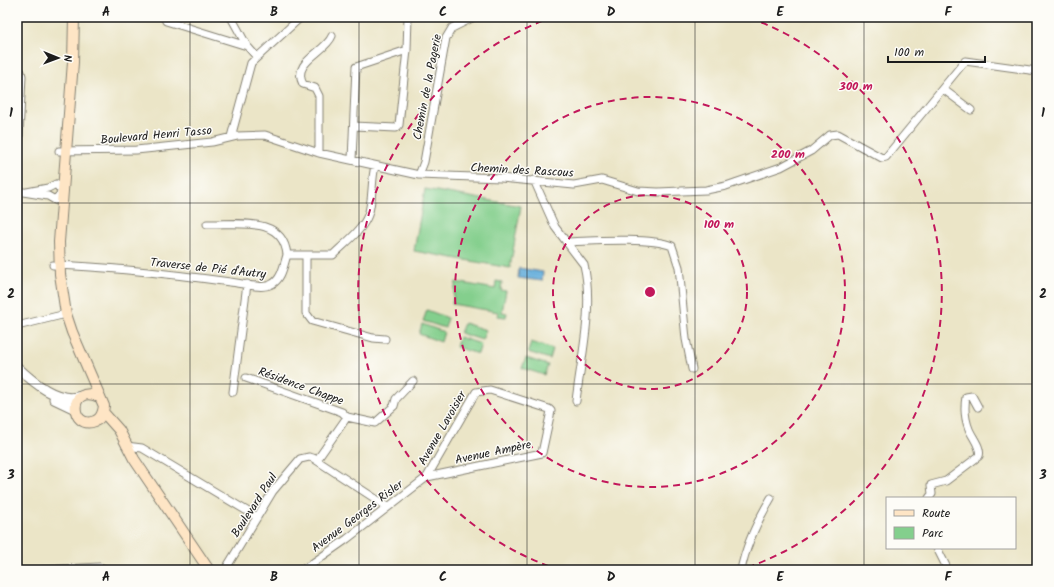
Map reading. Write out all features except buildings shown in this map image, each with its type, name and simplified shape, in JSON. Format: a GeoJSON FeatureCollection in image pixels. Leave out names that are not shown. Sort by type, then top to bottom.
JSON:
{"type":"FeatureCollection","features":[{"type":"Feature","properties":{"kind":"main road"},"geometry":{"type":"LineString","coordinates":[[62,151],[69,32],[68,17]]}},
{"type":"Feature","properties":{"kind":"main road"},"geometry":{"type":"LineString","coordinates":[[63,315],[72,332],[104,406],[104,412],[101,418],[89,423],[82,421],[77,416],[75,409],[75,404],[82,396],[87,385],[86,379],[66,336],[63,315],[56,265],[58,192],[73,62],[74,17]]}},
{"type":"Feature","properties":{"kind":"main road"},"geometry":{"type":"LineString","coordinates":[[82,396],[92,394],[99,397]]}},
{"type":"Feature","properties":{"kind":"main road"},"geometry":{"type":"LineString","coordinates":[[104,412],[119,430],[124,443]]}},
{"type":"Feature","properties":{"kind":"main road"},"geometry":{"type":"LineString","coordinates":[[96,421],[106,424],[124,443],[209,570]]}},
{"type":"Feature","properties":{"kind":"street"},"geometry":{"type":"LineString","coordinates":[[164,17],[166,21],[247,46]]}},
{"type":"Feature","properties":{"kind":"street"},"geometry":{"type":"LineString","coordinates":[[232,17],[247,46],[256,56]]}},
{"type":"Feature","properties":{"kind":"street"},"geometry":{"type":"LineString","coordinates":[[231,137],[247,73],[256,56],[301,17]]}},
{"type":"Feature","properties":{"kind":"street"},"geometry":{"type":"LineString","coordinates":[[354,126],[396,128],[399,125],[407,50],[408,17]]}},
{"type":"Feature","properties":{"kind":"street","name":"Chemin de la Pagerie"},"geometry":{"type":"LineString","coordinates":[[419,176],[424,162],[446,38],[452,28],[474,17]]}},
{"type":"Feature","properties":{"kind":"street"},"geometry":{"type":"LineString","coordinates":[[633,17],[655,17]]}},
{"type":"Feature","properties":{"kind":"street"},"geometry":{"type":"LineString","coordinates":[[319,153],[319,96],[315,88],[303,84],[301,74],[306,62],[325,45],[332,36]]}},
{"type":"Feature","properties":{"kind":"street"},"geometry":{"type":"LineString","coordinates":[[352,160],[356,67],[407,50]]}},
{"type":"Feature","properties":{"kind":"street","name":"Chemin des Rascous"},"geometry":{"type":"LineString","coordinates":[[231,137],[265,135],[319,153],[419,176],[534,180],[574,185],[602,180],[638,191],[658,192],[710,190],[781,167],[811,151],[830,135],[838,134],[882,158],[886,157],[965,61],[1037,72]]}},
{"type":"Feature","properties":{"kind":"street"},"geometry":{"type":"LineString","coordinates":[[17,72],[21,72],[22,76],[17,173]]}},
{"type":"Feature","properties":{"kind":"street"},"geometry":{"type":"LineString","coordinates":[[943,89],[971,110]]}},
{"type":"Feature","properties":{"kind":"street","name":"Boulevard Henri Tasso"},"geometry":{"type":"LineString","coordinates":[[62,151],[136,150],[212,142],[231,137]]}},
{"type":"Feature","properties":{"kind":"street"},"geometry":{"type":"LineString","coordinates":[[207,224],[259,225],[268,227],[283,239],[287,255],[333,255],[363,224],[368,214],[371,182],[375,166]]}},
{"type":"Feature","properties":{"kind":"street"},"geometry":{"type":"LineString","coordinates":[[534,180],[555,227],[584,265],[588,308],[576,401]]}},
{"type":"Feature","properties":{"kind":"street"},"geometry":{"type":"LineString","coordinates":[[27,192],[48,188],[58,192]]}},
{"type":"Feature","properties":{"kind":"street"},"geometry":{"type":"LineString","coordinates":[[17,191],[48,196],[58,192]]}},
{"type":"Feature","properties":{"kind":"street"},"geometry":{"type":"LineString","coordinates":[[566,242],[636,241],[666,243],[672,246],[675,250],[680,267],[686,339],[692,369]]}},
{"type":"Feature","properties":{"kind":"street","name":"Traverse de Pié d'Autry"},"geometry":{"type":"LineString","coordinates":[[56,265],[197,277],[266,286],[276,282],[283,269],[287,255]]}},
{"type":"Feature","properties":{"kind":"street"},"geometry":{"type":"LineString","coordinates":[[306,255],[306,313],[312,321],[374,338],[386,339]]}},
{"type":"Feature","properties":{"kind":"street"},"geometry":{"type":"LineString","coordinates":[[233,392],[247,284]]}},
{"type":"Feature","properties":{"kind":"street"},"geometry":{"type":"LineString","coordinates":[[17,326],[63,315]]}},
{"type":"Feature","properties":{"kind":"street"},"geometry":{"type":"LineString","coordinates":[[17,367],[49,391],[65,398],[74,399],[82,396]]}},
{"type":"Feature","properties":{"kind":"street"},"geometry":{"type":"LineString","coordinates":[[17,373],[30,385],[75,409]]}},
{"type":"Feature","properties":{"kind":"street","name":"Résidence Chappe"},"geometry":{"type":"LineString","coordinates":[[246,378],[342,412],[347,417],[375,423],[394,406],[396,399],[413,381]]}},
{"type":"Feature","properties":{"kind":"street","name":"Avenue Lavoisier"},"geometry":{"type":"LineString","coordinates":[[427,477],[476,392],[490,390],[549,409],[551,411],[548,431]]}},
{"type":"Feature","properties":{"kind":"street"},"geometry":{"type":"LineString","coordinates":[[930,497],[932,494],[931,484],[946,481],[980,456],[979,450],[969,430],[965,417],[966,397],[972,396],[978,407]]}},
{"type":"Feature","properties":{"kind":"street","name":"Résidence Chappe"},"geometry":{"type":"LineString","coordinates":[[317,460],[347,417]]}},
{"type":"Feature","properties":{"kind":"street","name":"Avenue Ampère"},"geometry":{"type":"LineString","coordinates":[[427,477],[542,453],[548,431]]}},
{"type":"Feature","properties":{"kind":"street"},"geometry":{"type":"LineString","coordinates":[[124,443],[142,448],[257,517]]}},
{"type":"Feature","properties":{"kind":"street","name":"Boulevard Paul"},"geometry":{"type":"LineString","coordinates":[[225,570],[273,491],[300,459],[309,457],[317,460]]}},
{"type":"Feature","properties":{"kind":"street"},"geometry":{"type":"LineString","coordinates":[[317,460],[388,507]]}},
{"type":"Feature","properties":{"kind":"street","name":"Avenue Georges Risler"},"geometry":{"type":"LineString","coordinates":[[298,570],[307,567],[347,539],[427,477]]}},
{"type":"Feature","properties":{"kind":"street"},"geometry":{"type":"LineString","coordinates":[[741,570],[743,558],[755,527],[771,498]]}},
{"type":"Feature","properties":{"kind":"street"},"geometry":{"type":"LineString","coordinates":[[938,549],[948,570]]}},
{"type":"Feature","properties":{"kind":"street"},"geometry":{"type":"LineString","coordinates":[[42,570],[53,568],[100,567],[106,570]]}},
{"type":"Feature","properties":{"kind":"green space"},"geometry":{"type":"Polygon","coordinates":[[[425,189],[521,206],[510,268],[414,251],[425,189]]]}},
{"type":"Feature","properties":{"kind":"green space"},"geometry":{"type":"Polygon","coordinates":[[[496,281],[502,282],[501,290],[506,291],[502,312],[507,313],[506,317],[497,316],[498,312],[452,304],[456,282],[495,289],[496,281]]]}},
{"type":"Feature","properties":{"kind":"green space"},"geometry":{"type":"Polygon","coordinates":[[[427,310],[448,318],[445,328],[423,321],[427,310]]]}},
{"type":"Feature","properties":{"kind":"green space"},"geometry":{"type":"Polygon","coordinates":[[[464,323],[486,330],[482,340],[460,333],[464,323]]]}},
{"type":"Feature","properties":{"kind":"green space"},"geometry":{"type":"Polygon","coordinates":[[[422,324],[444,332],[441,342],[419,334],[422,324]]]}},
{"type":"Feature","properties":{"kind":"green space"},"geometry":{"type":"Polygon","coordinates":[[[459,337],[481,344],[478,354],[456,347],[459,337]]]}},
{"type":"Feature","properties":{"kind":"green space"},"geometry":{"type":"Polygon","coordinates":[[[531,342],[553,349],[550,359],[528,352],[531,342]]]}},
{"type":"Feature","properties":{"kind":"green space"},"geometry":{"type":"Polygon","coordinates":[[[526,358],[548,365],[544,375],[522,368],[526,358]]]}},
{"type":"Feature","properties":{"kind":"water"},"geometry":{"type":"Polygon","coordinates":[[[519,268],[543,272],[542,281],[518,278],[519,268]]]}}]}
